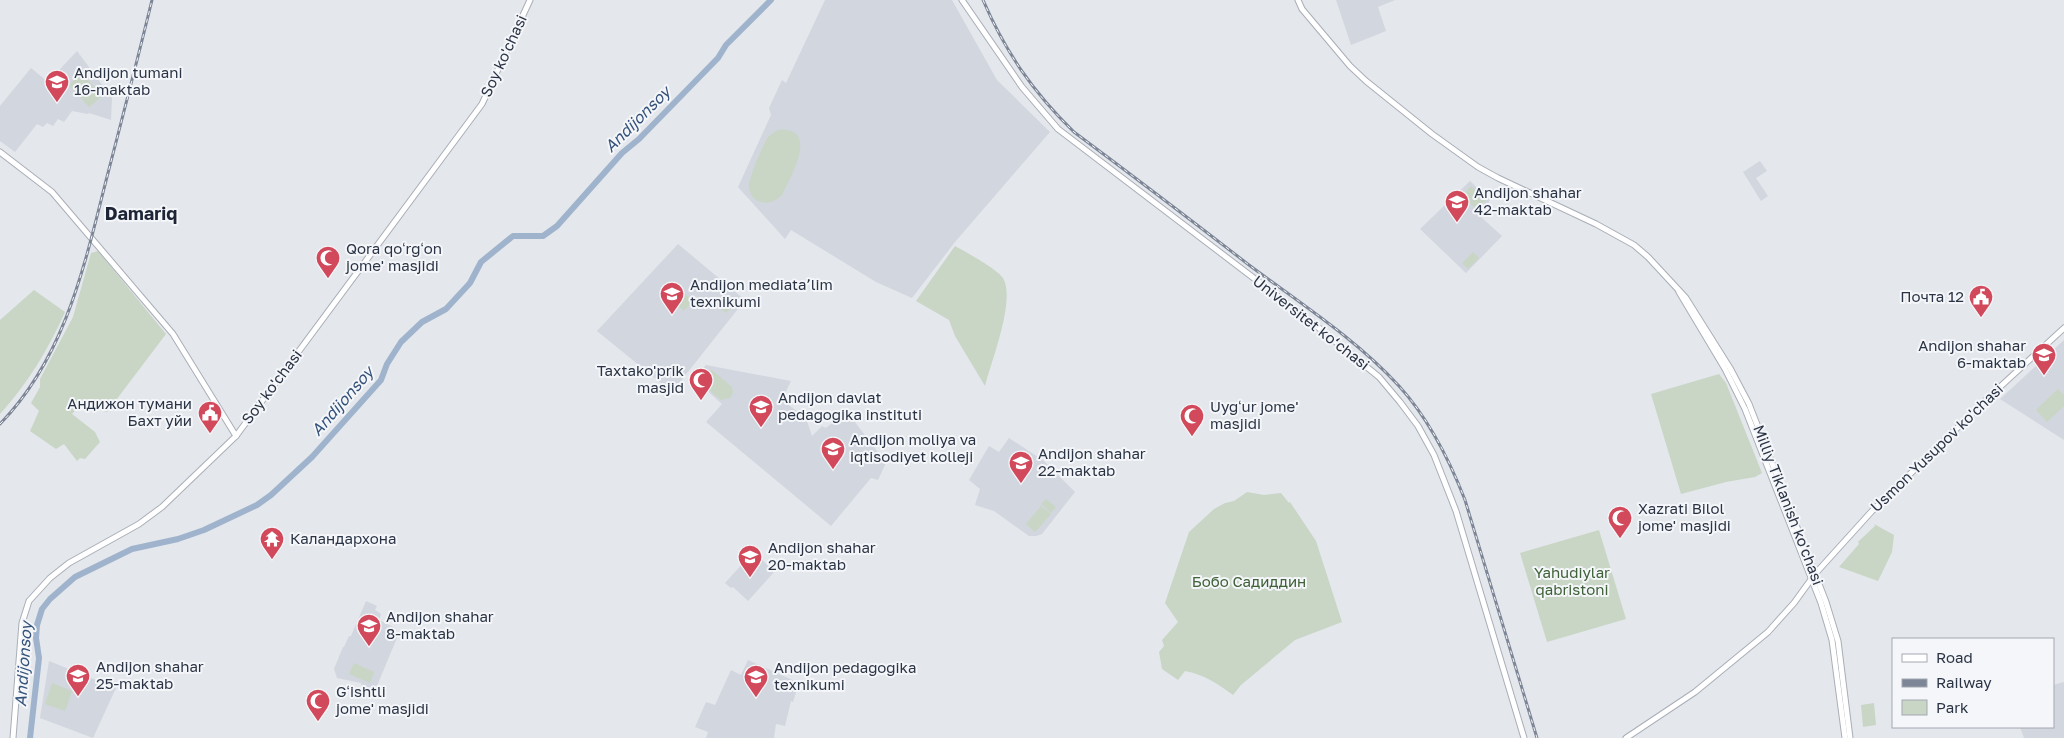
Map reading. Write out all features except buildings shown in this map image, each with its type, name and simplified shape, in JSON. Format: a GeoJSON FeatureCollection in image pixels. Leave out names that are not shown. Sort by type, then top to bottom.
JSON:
{"type":"FeatureCollection","features":[{"type":"Feature","properties":{"kind":"main road","name":"Soy ko'chasi"},"geometry":{"type":"LineString","coordinates":[[13,738],[22,623],[26,608],[34,594],[70,562],[139,524],[162,507],[236,436],[482,104],[530,0]]}},
{"type":"Feature","properties":{"kind":"main road","name":"Universitet kо‘chasi"},"geometry":{"type":"LineString","coordinates":[[962,0],[1022,87],[1058,129],[1314,324],[1379,377],[1400,402],[1418,426],[1434,455],[1456,511],[1524,738]]}},
{"type":"Feature","properties":{"kind":"main road","name":"Milliy Tiklanish ko'chasi"},"geometry":{"type":"LineString","coordinates":[[1298,0],[1302,9],[1350,66],[1371,86],[1432,134],[1478,167],[1498,178],[1596,224],[1634,245],[1648,257],[1690,305],[1747,398],[1826,602],[1838,641],[1845,738]]}},
{"type":"Feature","properties":{"kind":"main road"},"geometry":{"type":"LineString","coordinates":[[0,152],[52,192],[173,334],[236,436]]}},
{"type":"Feature","properties":{"kind":"main road","name":"Milliy Tiklanish ko'chasi"},"geometry":{"type":"LineString","coordinates":[[1678,290],[1682,301],[1725,370],[1745,408],[1820,603],[1832,640],[1850,738]]}},
{"type":"Feature","properties":{"kind":"main road","name":"Usmon Yusupov ko'chasi"},"geometry":{"type":"LineString","coordinates":[[1626,738],[1694,692],[1768,632],[1794,603],[1815,574],[1900,482],[2064,328]]}},
{"type":"Feature","properties":{"kind":"shaded area"},"geometry":{"type":"Polygon","coordinates":[[[825,0],[952,0],[997,80],[1050,132],[955,242],[912,298],[876,282],[791,230],[785,239],[738,187],[771,115],[769,108],[782,80],[786,83],[825,0]]]}},
{"type":"Feature","properties":{"kind":"shaded area"},"geometry":{"type":"Polygon","coordinates":[[[1336,0],[1395,0],[1378,7],[1386,31],[1351,45],[1336,0]]]}},
{"type":"Feature","properties":{"kind":"shaded area","name":"Andijon tumani 16-maktab"},"geometry":{"type":"Polygon","coordinates":[[[77,51],[112,98],[111,120],[89,113],[72,111],[64,122],[58,119],[53,126],[47,123],[43,127],[37,124],[15,152],[0,141],[0,106],[31,68],[48,82],[77,51]]]}},
{"type":"Feature","properties":{"kind":"shaded area"},"geometry":{"type":"Polygon","coordinates":[[[1760,161],[1767,171],[1756,178],[1768,196],[1761,201],[1743,172],[1760,161]]]}},
{"type":"Feature","properties":{"kind":"shaded area","name":"Andijon shahar 42-maktab"},"geometry":{"type":"Polygon","coordinates":[[[1470,181],[1490,200],[1481,217],[1502,236],[1466,273],[1420,229],[1470,181]]]}},
{"type":"Feature","properties":{"kind":"shaded area","name":"Andijon mediataʼlim texnikumi"},"geometry":{"type":"Polygon","coordinates":[[[678,244],[745,300],[672,392],[597,331],[678,244]]]}},
{"type":"Feature","properties":{"kind":"shaded area","name":"Andijon shahar 6-maktab"},"geometry":{"type":"Polygon","coordinates":[[[2064,340],[2064,440],[2000,399],[2064,340]]]}},
{"type":"Feature","properties":{"kind":"shaded area"},"geometry":{"type":"Polygon","coordinates":[[[706,365],[791,381],[782,400],[806,418],[812,436],[822,426],[826,428],[843,414],[856,418],[855,422],[886,463],[878,480],[871,478],[831,526],[706,422],[722,404],[694,379],[706,365]]]}},
{"type":"Feature","properties":{"kind":"shaded area","name":"Andijon shahar 22-maktab"},"geometry":{"type":"Polygon","coordinates":[[[1009,438],[1044,461],[1075,492],[1042,534],[1036,536],[1029,536],[994,511],[975,505],[980,489],[969,480],[989,446],[999,452],[1009,438]]]}},
{"type":"Feature","properties":{"kind":"shaded area","name":"Andijon shahar 20-maktab"},"geometry":{"type":"Polygon","coordinates":[[[754,551],[774,572],[748,601],[733,587],[731,588],[725,583],[754,551]]]}},
{"type":"Feature","properties":{"kind":"shaded area","name":"Andijon shahar 8-maktab"},"geometry":{"type":"Polygon","coordinates":[[[366,601],[377,606],[375,610],[381,614],[379,620],[395,628],[394,631],[399,633],[374,693],[362,688],[361,683],[337,678],[334,669],[366,601]]]}},
{"type":"Feature","properties":{"kind":"shaded area","name":"Andijon pedagogika texnikumi"},"geometry":{"type":"Polygon","coordinates":[[[748,660],[799,683],[793,702],[791,701],[785,726],[776,724],[774,738],[706,738],[708,732],[695,727],[706,702],[715,705],[731,670],[741,675],[748,660]]]}},
{"type":"Feature","properties":{"kind":"shaded area","name":"Andijon shahar 25-maktab"},"geometry":{"type":"Polygon","coordinates":[[[49,661],[116,688],[93,738],[40,718],[49,661]]]}},
{"type":"Feature","properties":{"kind":"shaded area"},"geometry":{"type":"Polygon","coordinates":[[[2064,682],[2064,738],[2024,738],[2020,728],[2054,728],[2054,685],[2064,682]]]}},
{"type":"Feature","properties":{"kind":"green space"},"geometry":{"type":"Polygon","coordinates":[[[82,73],[102,96],[89,107],[69,85],[82,73]]]}},
{"type":"Feature","properties":{"kind":"green space"},"geometry":{"type":"Polygon","coordinates":[[[778,130],[791,131],[798,136],[800,144],[796,166],[782,195],[778,199],[768,202],[758,201],[751,194],[749,184],[756,162],[766,141],[769,136],[778,130]]]}},
{"type":"Feature","properties":{"kind":"green space"},"geometry":{"type":"Polygon","coordinates":[[[1471,186],[1486,200],[1477,210],[1462,196],[1471,186]]]}},
{"type":"Feature","properties":{"kind":"green space"},"geometry":{"type":"Polygon","coordinates":[[[955,246],[1000,274],[1006,288],[1005,315],[985,386],[955,336],[949,320],[916,301],[955,246]]]}},
{"type":"Feature","properties":{"kind":"green space"},"geometry":{"type":"Polygon","coordinates":[[[98,251],[166,334],[107,412],[93,407],[84,407],[72,414],[95,432],[100,442],[85,459],[80,458],[77,461],[64,444],[56,449],[30,431],[39,411],[31,403],[40,387],[40,379],[73,317],[91,253],[98,251]]]}},
{"type":"Feature","properties":{"kind":"green space"},"geometry":{"type":"Polygon","coordinates":[[[1473,252],[1479,258],[1468,269],[1462,263],[1473,252]]]}},
{"type":"Feature","properties":{"kind":"green space"},"geometry":{"type":"Polygon","coordinates":[[[675,286],[693,301],[684,311],[666,296],[675,286]]]}},
{"type":"Feature","properties":{"kind":"green space"},"geometry":{"type":"Polygon","coordinates":[[[34,290],[65,312],[37,366],[0,414],[0,320],[34,290]]]}},
{"type":"Feature","properties":{"kind":"green space"},"geometry":{"type":"Polygon","coordinates":[[[720,298],[731,307],[726,313],[715,304],[720,298]]]}},
{"type":"Feature","properties":{"kind":"green space"},"geometry":{"type":"Polygon","coordinates":[[[710,370],[732,387],[733,393],[730,398],[721,400],[702,384],[703,375],[710,370]]]}},
{"type":"Feature","properties":{"kind":"green space"},"geometry":{"type":"Polygon","coordinates":[[[1719,374],[1726,383],[1762,473],[1755,477],[1726,482],[1681,494],[1651,394],[1719,374]]]}},
{"type":"Feature","properties":{"kind":"green space"},"geometry":{"type":"Polygon","coordinates":[[[2058,389],[2064,395],[2064,406],[2047,422],[2036,410],[2058,389]]]}},
{"type":"Feature","properties":{"kind":"green space"},"geometry":{"type":"Polygon","coordinates":[[[765,402],[770,407],[761,418],[755,414],[765,402]]]}},
{"type":"Feature","properties":{"kind":"green space","name":"Бобо Садиддин"},"geometry":{"type":"Polygon","coordinates":[[[1247,492],[1264,495],[1281,493],[1290,502],[1316,541],[1342,622],[1295,640],[1241,685],[1233,695],[1210,680],[1192,672],[1185,671],[1178,680],[1162,669],[1159,652],[1164,646],[1162,640],[1178,622],[1165,603],[1189,532],[1214,509],[1234,501],[1247,492]]]}},
{"type":"Feature","properties":{"kind":"green space"},"geometry":{"type":"Polygon","coordinates":[[[1046,499],[1056,507],[1051,513],[1041,504],[1046,499]]]}},
{"type":"Feature","properties":{"kind":"green space"},"geometry":{"type":"Polygon","coordinates":[[[1041,506],[1051,514],[1035,532],[1026,524],[1041,506]]]}},
{"type":"Feature","properties":{"kind":"green space"},"geometry":{"type":"Polygon","coordinates":[[[1874,524],[1894,535],[1892,552],[1878,581],[1839,567],[1859,544],[1858,542],[1875,526],[1874,524]]]}},
{"type":"Feature","properties":{"kind":"green space","name":"Yahudiylar qabristoni"},"geometry":{"type":"Polygon","coordinates":[[[1599,530],[1626,619],[1547,642],[1520,553],[1599,530]]]}},
{"type":"Feature","properties":{"kind":"green space"},"geometry":{"type":"Polygon","coordinates":[[[354,663],[374,672],[370,683],[349,674],[354,663]]]}},
{"type":"Feature","properties":{"kind":"green space"},"geometry":{"type":"Polygon","coordinates":[[[52,683],[72,691],[65,711],[45,704],[52,683]]]}},
{"type":"Feature","properties":{"kind":"green space"},"geometry":{"type":"Polygon","coordinates":[[[1874,703],[1876,725],[1863,727],[1861,705],[1874,703]]]}},
{"type":"Feature","properties":{"kind":"waterway","name":"Andijonsoy"},"geometry":{"type":"LineString","coordinates":[[30,738],[39,658],[36,638],[37,625],[42,609],[50,599],[75,577],[132,549],[178,539],[204,530],[257,505],[271,495],[312,457],[381,380],[387,364],[401,342],[422,322],[446,309],[470,283],[481,262],[513,236],[543,236],[557,226],[622,153],[639,139],[718,58],[726,45],[771,0]]}},
{"type":"Feature","properties":{"kind":"railway"},"geometry":{"type":"LineString","coordinates":[[0,424],[23,397],[42,368],[58,338],[70,306],[91,240],[152,0]]}},
{"type":"Feature","properties":{"kind":"railway"},"geometry":{"type":"LineString","coordinates":[[983,0],[1011,55],[1033,87],[1074,132],[1346,337],[1399,386],[1420,412],[1437,440],[1465,500],[1537,738]]}},
{"type":"Feature","properties":{"kind":"place","name":"Andijon tumani 16-maktab"},"geometry":{"type":"Point","coordinates":[57,103]}},
{"type":"Feature","properties":{"kind":"place","name":"Andijon shahar 42-maktab"},"geometry":{"type":"Point","coordinates":[1457,223]}},
{"type":"Feature","properties":{"kind":"place","name":"Qora qoʻrgʻon jome' masjidi"},"geometry":{"type":"Point","coordinates":[328,279]}},
{"type":"Feature","properties":{"kind":"place","name":"Andijon mediataʼlim texnikumi"},"geometry":{"type":"Point","coordinates":[672,315]}},
{"type":"Feature","properties":{"kind":"place","name":"Почта 12"},"geometry":{"type":"Point","coordinates":[1981,318]}},
{"type":"Feature","properties":{"kind":"place","name":"Andijon shahar 6-maktab"},"geometry":{"type":"Point","coordinates":[2044,376]}},
{"type":"Feature","properties":{"kind":"place","name":"Taxtako'prik masjid"},"geometry":{"type":"Point","coordinates":[701,401]}},
{"type":"Feature","properties":{"kind":"place","name":"Andijon davlat pedagogika instituti"},"geometry":{"type":"Point","coordinates":[761,428]}},
{"type":"Feature","properties":{"kind":"place","name":"Андижон тумани Бахт уйи"},"geometry":{"type":"Point","coordinates":[210,434]}},
{"type":"Feature","properties":{"kind":"place","name":"Uygʻur jome' masjidi"},"geometry":{"type":"Point","coordinates":[1192,437]}},
{"type":"Feature","properties":{"kind":"place","name":"Andijon moliya va iqtisodiyet kolleji"},"geometry":{"type":"Point","coordinates":[833,470]}},
{"type":"Feature","properties":{"kind":"place","name":"Andijon shahar 22-maktab"},"geometry":{"type":"Point","coordinates":[1021,484]}},
{"type":"Feature","properties":{"kind":"place","name":"Xazrati Bilol jome' masjidi"},"geometry":{"type":"Point","coordinates":[1620,539]}},
{"type":"Feature","properties":{"kind":"place","name":"Каландархона"},"geometry":{"type":"Point","coordinates":[272,560]}},
{"type":"Feature","properties":{"kind":"place","name":"Andijon shahar 20-maktab"},"geometry":{"type":"Point","coordinates":[750,578]}},
{"type":"Feature","properties":{"kind":"place","name":"Andijon shahar 8-maktab"},"geometry":{"type":"Point","coordinates":[369,647]}},
{"type":"Feature","properties":{"kind":"place","name":"Andijon shahar 25-maktab"},"geometry":{"type":"Point","coordinates":[78,697]}},
{"type":"Feature","properties":{"kind":"place","name":"Andijon pedagogika texnikumi"},"geometry":{"type":"Point","coordinates":[756,698]}},
{"type":"Feature","properties":{"kind":"place","name":"Gʻishtli jome' masjidi"},"geometry":{"type":"Point","coordinates":[318,722]}},
{"type":"Feature","properties":{"kind":"district","name":"Damariq"},"geometry":{"type":"Point","coordinates":[141,214]}}]}
